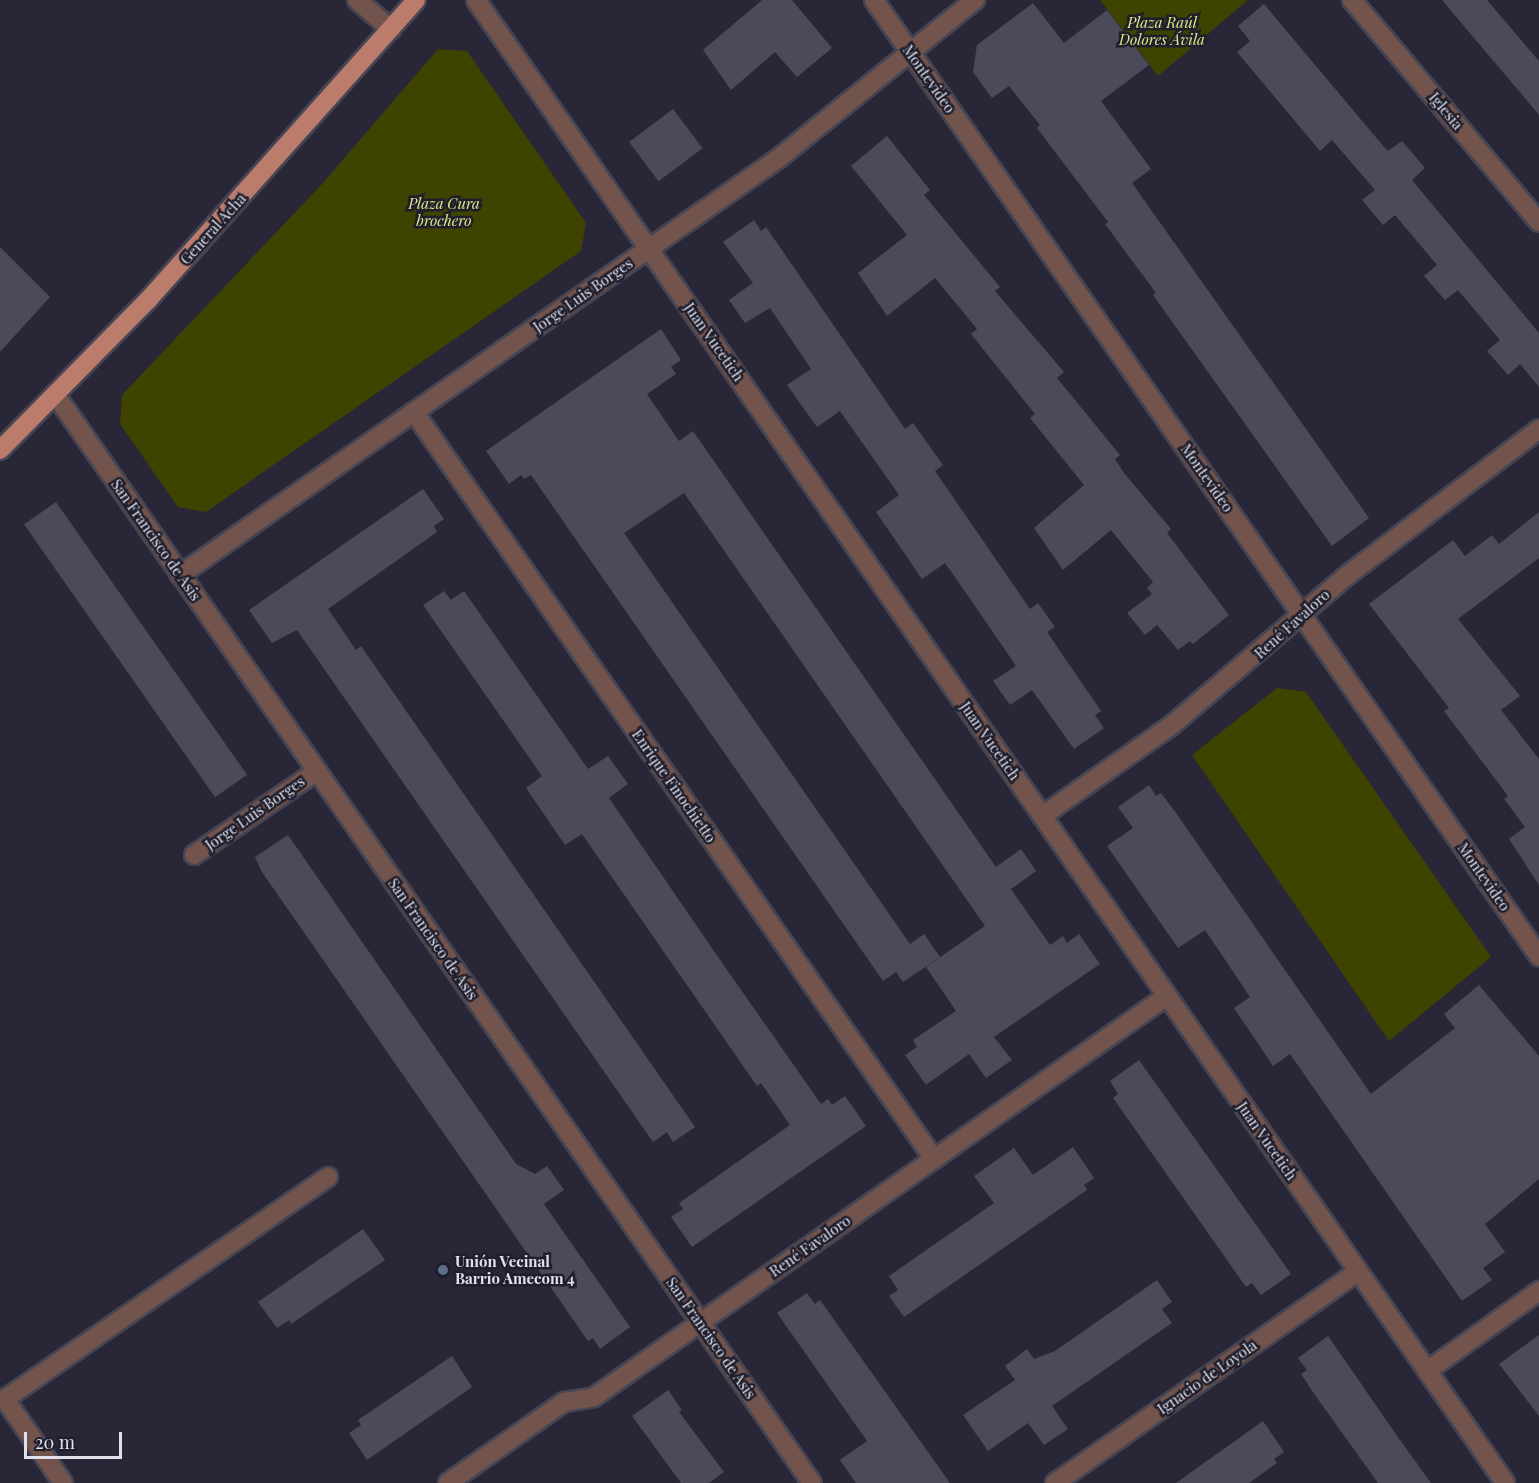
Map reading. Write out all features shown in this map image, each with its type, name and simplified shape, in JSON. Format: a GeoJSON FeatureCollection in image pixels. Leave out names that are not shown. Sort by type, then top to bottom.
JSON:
{"type":"FeatureCollection","features":[{"type":"Feature","properties":{"kind":"main road","name":"General Acha"},"geometry":{"type":"LineString","coordinates":[[0,450],[148,300],[416,0]]}},
{"type":"Feature","properties":{"kind":"street"},"geometry":{"type":"LineString","coordinates":[[357,0],[391,29]]}},
{"type":"Feature","properties":{"kind":"street","name":"Juan Vucetich"},"geometry":{"type":"LineString","coordinates":[[476,0],[1505,1483]]}},
{"type":"Feature","properties":{"kind":"street","name":"Montevideo"},"geometry":{"type":"LineString","coordinates":[[874,0],[1539,956]]}},
{"type":"Feature","properties":{"kind":"street","name":"Jorge Luis Borges"},"geometry":{"type":"LineString","coordinates":[[180,575],[779,158],[975,0]]}},
{"type":"Feature","properties":{"kind":"street","name":"Iglesia"},"geometry":{"type":"LineString","coordinates":[[1352,0],[1539,222]]}},
{"type":"Feature","properties":{"kind":"street","name":"San Francisco de Asis"},"geometry":{"type":"LineString","coordinates":[[55,394],[812,1483]]}},
{"type":"Feature","properties":{"kind":"street","name":"Enrique Finochietto"},"geometry":{"type":"LineString","coordinates":[[414,412],[934,1159]]}},
{"type":"Feature","properties":{"kind":"street","name":"René Favaloro"},"geometry":{"type":"LineString","coordinates":[[1042,816],[1172,725],[1349,574],[1539,429]]}},
{"type":"Feature","properties":{"kind":"street","name":"Jorge Luis Borges"},"geometry":{"type":"LineString","coordinates":[[194,855],[316,771]]}},
{"type":"Feature","properties":{"kind":"street","name":"René Favaloro"},"geometry":{"type":"LineString","coordinates":[[448,1483],[564,1402],[594,1397],[1167,996]]}},
{"type":"Feature","properties":{"kind":"street"},"geometry":{"type":"LineString","coordinates":[[63,1483],[5,1399],[328,1177]]}},
{"type":"Feature","properties":{"kind":"street","name":"Ignacio de Loyola"},"geometry":{"type":"LineString","coordinates":[[1055,1483],[1358,1272]]}},
{"type":"Feature","properties":{"kind":"street"},"geometry":{"type":"LineString","coordinates":[[1427,1371],[1539,1291]]}},
{"type":"Feature","properties":{"kind":"green space","name":"Plaza Raúl Dolores Ávila"},"geometry":{"type":"Polygon","coordinates":[[[1100,0],[1248,0],[1158,76],[1100,0]]]}},
{"type":"Feature","properties":{"kind":"green space","name":"Plaza Cura brochero"},"geometry":{"type":"Polygon","coordinates":[[[438,49],[467,51],[586,223],[581,251],[206,512],[178,507],[120,424],[122,395],[323,183],[438,49]]]}},
{"type":"Feature","properties":{"kind":"green space"},"geometry":{"type":"Polygon","coordinates":[[[1277,688],[1306,692],[1491,957],[1389,1041],[1192,755],[1277,688]]]}},
{"type":"Feature","properties":{"kind":"building"},"geometry":{"type":"Polygon","coordinates":[[[762,0],[792,0],[832,48],[797,77],[775,52],[731,90],[703,50],[762,0]]]}},
{"type":"Feature","properties":{"kind":"building"},"geometry":{"type":"Polygon","coordinates":[[[1442,0],[1487,0],[1539,61],[1539,115],[1442,0]]]}},
{"type":"Feature","properties":{"kind":"building"},"geometry":{"type":"Polygon","coordinates":[[[1033,3],[1064,43],[1107,10],[1149,65],[1101,101],[1151,169],[1132,183],[1369,518],[1332,546],[1153,295],[1156,293],[1105,224],[1108,222],[1037,128],[1040,125],[1009,86],[992,98],[973,72],[977,45],[1033,3]]]}},
{"type":"Feature","properties":{"kind":"building"},"geometry":{"type":"Polygon","coordinates":[[[1264,4],[1384,147],[1388,151],[1402,141],[1425,168],[1412,180],[1539,333],[1539,387],[1520,364],[1508,375],[1487,351],[1500,340],[1458,290],[1445,300],[1424,276],[1437,265],[1395,215],[1383,225],[1362,200],[1375,190],[1332,140],[1320,151],[1237,52],[1250,41],[1238,26],[1264,4]]]}},
{"type":"Feature","properties":{"kind":"building"},"geometry":{"type":"Polygon","coordinates":[[[673,109],[702,148],[659,181],[629,142],[673,109]]]}},
{"type":"Feature","properties":{"kind":"building"},"geometry":{"type":"Polygon","coordinates":[[[887,136],[930,190],[924,195],[1000,287],[995,291],[1064,372],[1057,378],[1120,455],[1115,459],[1124,473],[1171,529],[1167,533],[1229,615],[1193,644],[1190,641],[1178,650],[1157,625],[1145,635],[1127,613],[1152,594],[1147,588],[1153,582],[1111,530],[1063,570],[1034,528],[1084,485],[1030,418],[1035,414],[971,334],[977,329],[935,278],[887,316],[858,273],[907,235],[851,166],[887,136]]]}},
{"type":"Feature","properties":{"kind":"building"},"geometry":{"type":"Polygon","coordinates":[[[754,220],[761,231],[766,227],[905,429],[913,423],[943,465],[935,471],[1030,609],[1038,603],[1055,627],[1047,632],[1101,711],[1095,715],[1104,728],[1074,749],[1032,690],[1010,705],[993,681],[1016,666],[945,563],[922,579],[876,512],[899,495],[840,411],[817,427],[787,385],[811,369],[770,308],[745,323],[729,300],[753,283],[723,242],[754,220]]]}},
{"type":"Feature","properties":{"kind":"building"},"geometry":{"type":"Polygon","coordinates":[[[0,247],[50,297],[0,352],[0,247]]]}},
{"type":"Feature","properties":{"kind":"building"},"geometry":{"type":"Polygon","coordinates":[[[661,329],[681,360],[671,367],[676,374],[647,394],[679,441],[693,431],[996,867],[1021,849],[1036,871],[1011,889],[1050,945],[1063,936],[1067,943],[1079,934],[1100,964],[994,1037],[1012,1060],[986,1078],[969,1054],[926,1085],[905,1055],[917,1047],[913,1040],[956,1011],[926,967],[985,926],[684,493],[624,533],[910,944],[924,934],[940,957],[903,982],[896,972],[883,981],[531,475],[524,479],[521,475],[509,484],[486,451],[661,329]]]}},
{"type":"Feature","properties":{"kind":"building"},"geometry":{"type":"Polygon","coordinates":[[[423,489],[444,519],[434,526],[437,532],[328,609],[356,650],[361,646],[695,1127],[673,1142],[667,1132],[653,1142],[297,630],[272,643],[249,610],[423,489]]]}},
{"type":"Feature","properties":{"kind":"building"},"geometry":{"type":"Polygon","coordinates":[[[56,502],[247,775],[215,797],[24,524],[56,502]]]}},
{"type":"Feature","properties":{"kind":"building"},"geometry":{"type":"Polygon","coordinates":[[[1539,512],[1539,558],[1458,619],[1520,696],[1501,710],[1539,759],[1539,885],[1509,839],[1525,827],[1504,799],[1508,796],[1444,711],[1449,708],[1369,604],[1453,540],[1465,556],[1492,535],[1499,544],[1539,512]]]}},
{"type":"Feature","properties":{"kind":"building"},"geometry":{"type":"Polygon","coordinates":[[[444,591],[451,600],[464,591],[588,769],[608,756],[628,784],[609,798],[718,957],[821,1104],[828,1099],[832,1105],[845,1096],[866,1126],[692,1247],[671,1217],[683,1209],[679,1203],[790,1125],[761,1083],[757,1086],[582,834],[565,845],[526,788],[542,776],[423,605],[444,591]]]}},
{"type":"Feature","properties":{"kind":"building"},"geometry":{"type":"Polygon","coordinates":[[[1149,785],[1156,796],[1161,793],[1176,813],[1371,1094],[1455,1028],[1444,1014],[1479,985],[1539,1056],[1539,1179],[1485,1224],[1505,1252],[1483,1268],[1492,1280],[1462,1301],[1290,1054],[1273,1066],[1234,1008],[1250,997],[1205,930],[1178,948],[1107,846],[1133,828],[1118,807],[1149,785]]]}},
{"type":"Feature","properties":{"kind":"building"},"geometry":{"type":"Polygon","coordinates":[[[288,835],[516,1164],[535,1174],[547,1166],[564,1190],[544,1204],[630,1327],[600,1349],[593,1338],[588,1341],[262,872],[255,857],[288,835]]]}},
{"type":"Feature","properties":{"kind":"building"},"geometry":{"type":"Polygon","coordinates":[[[1139,1060],[1291,1274],[1261,1295],[1252,1283],[1246,1287],[1113,1098],[1118,1094],[1110,1081],[1139,1060]]]}},
{"type":"Feature","properties":{"kind":"building"},"geometry":{"type":"Polygon","coordinates":[[[1073,1147],[1094,1178],[1084,1185],[1087,1190],[904,1317],[889,1296],[898,1290],[889,1276],[994,1203],[974,1176],[1014,1148],[1033,1175],[1073,1147]]]}},
{"type":"Feature","properties":{"kind":"building"},"geometry":{"type":"Polygon","coordinates":[[[363,1229],[385,1260],[291,1324],[289,1320],[277,1328],[258,1302],[363,1229]]]}},
{"type":"Feature","properties":{"kind":"building"},"geometry":{"type":"Polygon","coordinates":[[[1157,1280],[1172,1302],[1162,1309],[1172,1323],[1052,1406],[1068,1429],[1044,1445],[1028,1423],[988,1451],[963,1415],[1015,1380],[1005,1366],[1027,1349],[1034,1359],[1055,1351],[1157,1280]]]}},
{"type":"Feature","properties":{"kind":"building"},"geometry":{"type":"Polygon","coordinates":[[[807,1293],[815,1304],[820,1300],[950,1483],[856,1483],[840,1460],[867,1441],[777,1313],[807,1293]]]}},
{"type":"Feature","properties":{"kind":"building"},"geometry":{"type":"Polygon","coordinates":[[[1539,1335],[1539,1416],[1499,1364],[1539,1335]]]}},
{"type":"Feature","properties":{"kind":"building"},"geometry":{"type":"Polygon","coordinates":[[[1328,1336],[1431,1483],[1378,1483],[1315,1395],[1301,1374],[1307,1370],[1298,1358],[1328,1336]]]}},
{"type":"Feature","properties":{"kind":"building"},"geometry":{"type":"Polygon","coordinates":[[[452,1356],[472,1387],[367,1460],[349,1433],[361,1425],[358,1420],[452,1356]]]}},
{"type":"Feature","properties":{"kind":"building"},"geometry":{"type":"Polygon","coordinates":[[[668,1390],[682,1410],[679,1412],[724,1472],[709,1483],[681,1483],[632,1416],[668,1390]]]}},
{"type":"Feature","properties":{"kind":"building"},"geometry":{"type":"Polygon","coordinates":[[[1263,1421],[1284,1452],[1274,1459],[1277,1463],[1249,1483],[1176,1483],[1263,1421]]]}},
{"type":"Feature","properties":{"kind":"place","name":"Unión Vecinal Barrio Amecom 4"},"geometry":{"type":"Point","coordinates":[443,1270]}}]}
